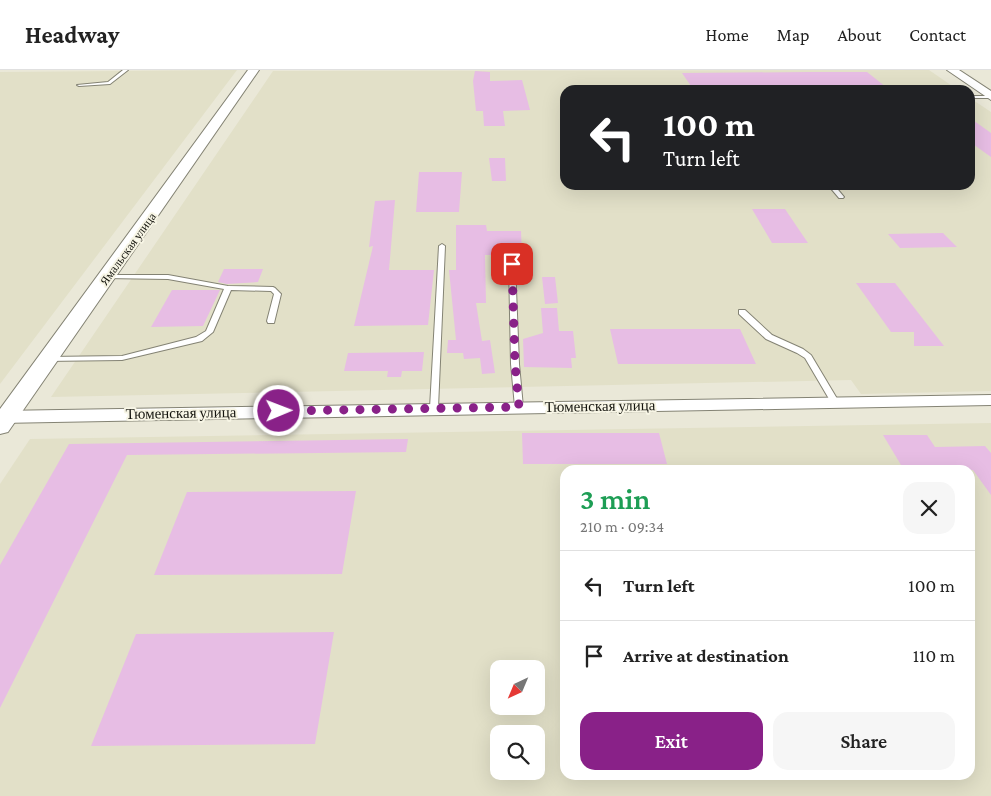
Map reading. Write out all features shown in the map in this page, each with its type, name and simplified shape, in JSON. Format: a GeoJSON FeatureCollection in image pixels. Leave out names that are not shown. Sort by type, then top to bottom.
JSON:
{"type":"FeatureCollection","features":[{"type":"Feature","properties":{"kind":"main road"},"geometry":{"type":"LineString","coordinates":[[952,70],[974,85]]}},
{"type":"Feature","properties":{"kind":"main road"},"geometry":{"type":"LineString","coordinates":[[975,85],[991,96]]}},
{"type":"Feature","properties":{"kind":"street","name":"Ямальская улица"},"geometry":{"type":"LineString","coordinates":[[2,420],[48,359],[254,70]]}},
{"type":"Feature","properties":{"kind":"street","name":"Тюменская улица"},"geometry":{"type":"LineString","coordinates":[[2,420],[434,408],[991,400]]}},
{"type":"Feature","properties":{"kind":"lane"},"geometry":{"type":"LineString","coordinates":[[79,85],[109,83],[126,70]]}},
{"type":"Feature","properties":{"kind":"lane"},"geometry":{"type":"LineString","coordinates":[[975,97],[991,96]]}},
{"type":"Feature","properties":{"kind":"lane"},"geometry":{"type":"LineString","coordinates":[[836,190],[841,196]]}},
{"type":"Feature","properties":{"kind":"lane"},"geometry":{"type":"LineString","coordinates":[[434,408],[442,246]]}},
{"type":"Feature","properties":{"kind":"lane"},"geometry":{"type":"LineString","coordinates":[[512,264],[515,364],[519,407]]}},
{"type":"Feature","properties":{"kind":"lane"},"geometry":{"type":"LineString","coordinates":[[107,277],[168,277],[228,288],[266,288],[278,292],[271,321]]}},
{"type":"Feature","properties":{"kind":"lane"},"geometry":{"type":"LineString","coordinates":[[48,359],[122,358],[199,339],[209,332],[228,288]]}},
{"type":"Feature","properties":{"kind":"lane"},"geometry":{"type":"LineString","coordinates":[[742,312],[769,337],[800,351],[808,357],[835,402]]}},
{"type":"Feature","properties":{"kind":"shaded area"},"geometry":{"type":"Polygon","coordinates":[[[237,70],[0,384],[0,72],[237,70]]]}},
{"type":"Feature","properties":{"kind":"shaded area"},"geometry":{"type":"Polygon","coordinates":[[[929,70],[951,85],[560,85],[560,190],[975,190],[975,101],[991,112],[991,391],[861,394],[851,380],[51,397],[273,71],[929,70]]]}},
{"type":"Feature","properties":{"kind":"shaded area"},"geometry":{"type":"Polygon","coordinates":[[[991,423],[991,796],[0,796],[0,484],[30,439],[991,423]]]}},
{"type":"Feature","properties":{"kind":"building"},"geometry":{"type":"Polygon","coordinates":[[[475,71],[490,72],[490,81],[522,80],[530,110],[503,111],[505,126],[484,126],[483,111],[476,111],[473,81],[475,71]]]}},
{"type":"Feature","properties":{"kind":"building"},"geometry":{"type":"Polygon","coordinates":[[[867,72],[883,85],[690,85],[682,73],[867,72]]]}},
{"type":"Feature","properties":{"kind":"building"},"geometry":{"type":"Polygon","coordinates":[[[975,122],[991,133],[991,157],[975,146],[975,122]]]}},
{"type":"Feature","properties":{"kind":"building"},"geometry":{"type":"Polygon","coordinates":[[[489,158],[505,158],[506,181],[492,181],[489,158]]]}},
{"type":"Feature","properties":{"kind":"building"},"geometry":{"type":"Polygon","coordinates":[[[419,172],[462,172],[459,212],[416,212],[419,172]]]}},
{"type":"Feature","properties":{"kind":"building"},"geometry":{"type":"Polygon","coordinates":[[[395,200],[389,270],[434,270],[428,325],[354,326],[373,246],[369,247],[375,201],[395,200]]]}},
{"type":"Feature","properties":{"kind":"building"},"geometry":{"type":"Polygon","coordinates":[[[752,209],[785,209],[808,243],[772,243],[752,209]]]}},
{"type":"Feature","properties":{"kind":"building"},"geometry":{"type":"Polygon","coordinates":[[[456,225],[486,225],[487,231],[521,231],[522,255],[485,255],[486,303],[476,303],[482,341],[490,340],[495,373],[482,374],[480,358],[464,359],[463,353],[447,353],[448,340],[456,340],[449,270],[456,270],[456,225]]]}},
{"type":"Feature","properties":{"kind":"building"},"geometry":{"type":"Polygon","coordinates":[[[943,233],[957,247],[900,248],[888,234],[943,233]]]}},
{"type":"Feature","properties":{"kind":"building"},"geometry":{"type":"Polygon","coordinates":[[[224,269],[263,269],[258,282],[227,284],[218,282],[224,269]]]}},
{"type":"Feature","properties":{"kind":"building"},"geometry":{"type":"Polygon","coordinates":[[[542,277],[555,277],[558,303],[545,304],[542,277]]]}},
{"type":"Feature","properties":{"kind":"building"},"geometry":{"type":"Polygon","coordinates":[[[856,283],[895,283],[944,346],[914,346],[914,332],[891,332],[856,283]]]}},
{"type":"Feature","properties":{"kind":"building"},"geometry":{"type":"Polygon","coordinates":[[[172,290],[220,290],[203,326],[151,327],[172,290]]]}},
{"type":"Feature","properties":{"kind":"building"},"geometry":{"type":"Polygon","coordinates":[[[541,308],[557,308],[559,331],[573,331],[576,358],[571,358],[572,368],[524,367],[523,339],[543,333],[541,308]]]}},
{"type":"Feature","properties":{"kind":"building"},"geometry":{"type":"Polygon","coordinates":[[[610,329],[740,329],[756,364],[618,364],[610,329]]]}},
{"type":"Feature","properties":{"kind":"building"},"geometry":{"type":"Polygon","coordinates":[[[424,352],[422,371],[402,371],[401,377],[387,377],[388,371],[344,371],[348,353],[424,352]]]}},
{"type":"Feature","properties":{"kind":"building"},"geometry":{"type":"Polygon","coordinates":[[[522,433],[659,433],[667,464],[523,464],[522,433]]]}},
{"type":"Feature","properties":{"kind":"building"},"geometry":{"type":"Polygon","coordinates":[[[883,435],[927,435],[935,447],[985,446],[991,453],[991,495],[975,473],[975,465],[901,465],[883,435]]]}},
{"type":"Feature","properties":{"kind":"building"},"geometry":{"type":"Polygon","coordinates":[[[408,439],[406,452],[127,455],[0,708],[0,565],[69,444],[408,439]]]}},
{"type":"Feature","properties":{"kind":"building"},"geometry":{"type":"Polygon","coordinates":[[[356,491],[342,574],[154,575],[187,492],[356,491]]]}},
{"type":"Feature","properties":{"kind":"building"},"geometry":{"type":"Polygon","coordinates":[[[334,632],[315,744],[91,746],[136,634],[334,632]]]}},
{"type":"Feature","properties":{"kind":"route"},"geometry":{"type":"LineString","coordinates":[[279,411],[519,407],[515,364],[512,264]]}}]}
